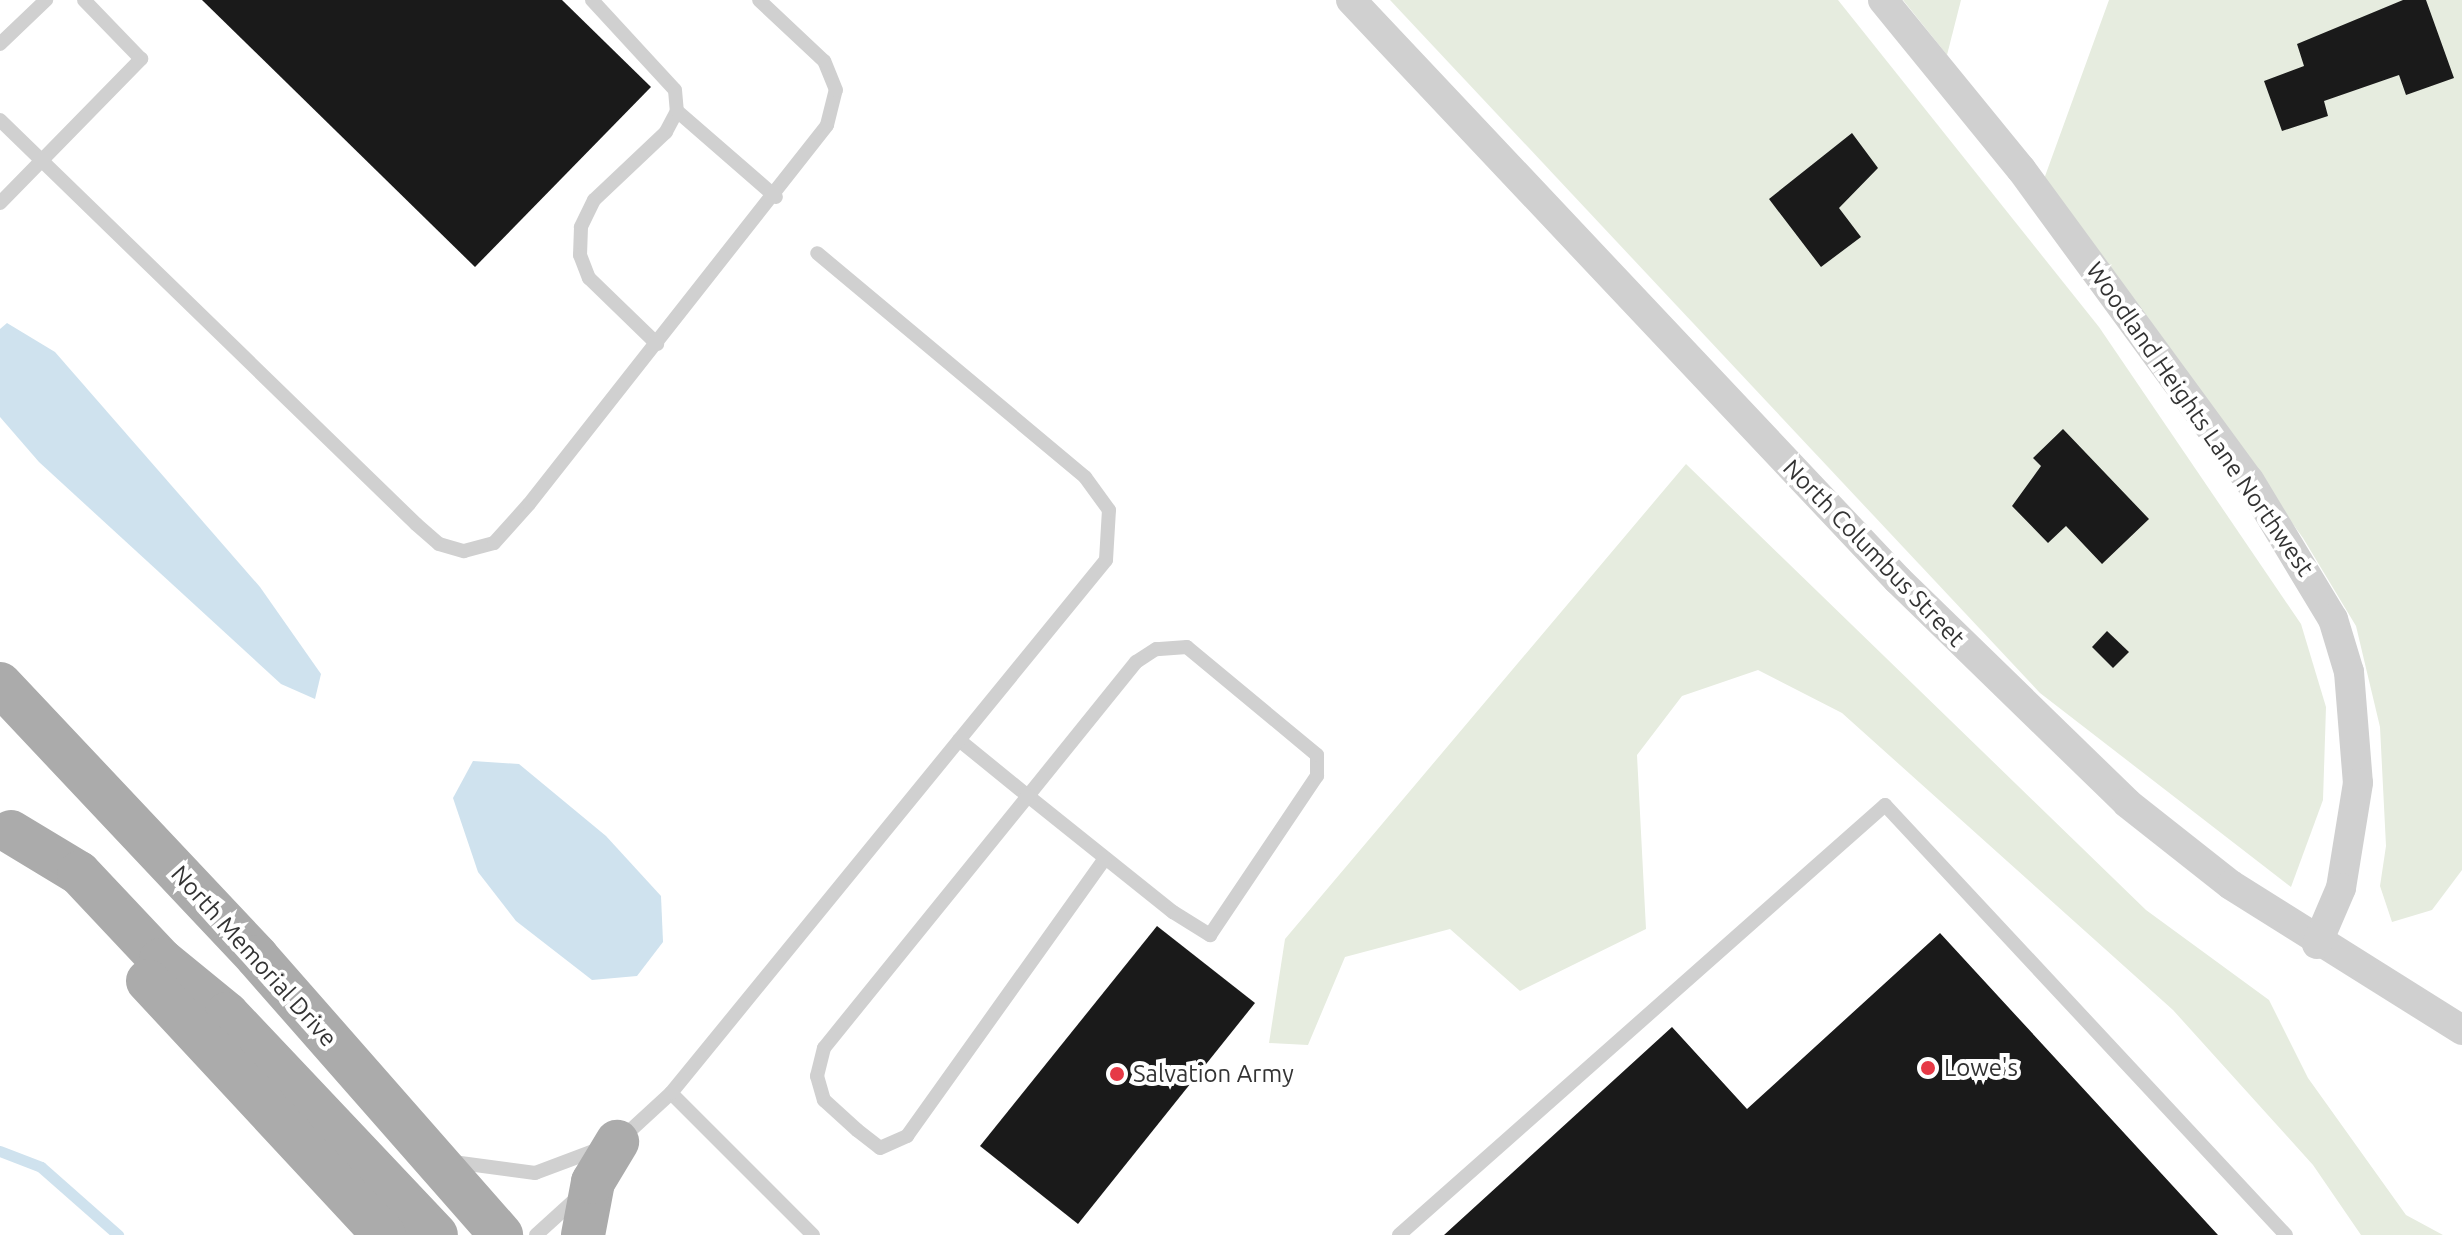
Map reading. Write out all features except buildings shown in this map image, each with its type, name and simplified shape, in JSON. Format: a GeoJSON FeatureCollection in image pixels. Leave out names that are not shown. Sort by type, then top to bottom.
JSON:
{"type":"FeatureCollection","features":[{"type":"Feature","properties":{"kind":"main road","name":"North Memorial Drive"},"geometry":{"type":"LineString","coordinates":[[0,684],[501,1235]]}},
{"type":"Feature","properties":{"kind":"main road"},"geometry":{"type":"LineString","coordinates":[[5,827],[384,1235]]}},
{"type":"Feature","properties":{"kind":"main road"},"geometry":{"type":"LineString","coordinates":[[5,827],[79,873],[171,970],[227,1014],[436,1235]]}},
{"type":"Feature","properties":{"kind":"main road"},"geometry":{"type":"LineString","coordinates":[[583,1235],[593,1182],[617,1142]]}},
{"type":"Feature","properties":{"kind":"street","name":"North Columbus Street"},"geometry":{"type":"LineString","coordinates":[[1351,0],[2012,695],[2127,803],[2317,944],[2462,1030]]}},
{"type":"Feature","properties":{"kind":"street","name":"Woodland Heights Lane Northwest"},"geometry":{"type":"LineString","coordinates":[[1883,0],[2021,169],[2249,480],[2333,619],[2349,672],[2358,783],[2341,888],[2317,944]]}},
{"type":"Feature","properties":{"kind":"lane"},"geometry":{"type":"LineString","coordinates":[[0,44],[46,0]]}},
{"type":"Feature","properties":{"kind":"lane"},"geometry":{"type":"LineString","coordinates":[[0,203],[141,59],[84,0]]}},
{"type":"Feature","properties":{"kind":"lane"},"geometry":{"type":"LineString","coordinates":[[592,0],[675,90],[677,111],[666,132],[594,200],[581,227],[580,255],[589,278],[657,344]]}},
{"type":"Feature","properties":{"kind":"lane"},"geometry":{"type":"LineString","coordinates":[[0,120],[439,544],[464,551],[494,543],[776,197],[827,125],[836,90],[824,61],[759,0]]}},
{"type":"Feature","properties":{"kind":"lane"},"geometry":{"type":"LineString","coordinates":[[677,111],[776,197]]}},
{"type":"Feature","properties":{"kind":"lane"},"geometry":{"type":"LineString","coordinates":[[430,1154],[494,1172],[535,1173],[617,1142],[671,1093],[1106,560],[1109,510],[1085,477],[817,253]]}},
{"type":"Feature","properties":{"kind":"lane"},"geometry":{"type":"LineString","coordinates":[[959,740],[1028,796],[1105,858],[1210,935],[1317,776],[1317,755],[1187,647],[1156,649],[1136,662],[1028,796],[824,1048],[817,1076],[824,1100],[857,1130],[880,1148],[907,1136],[1105,858]]}},
{"type":"Feature","properties":{"kind":"lane"},"geometry":{"type":"LineString","coordinates":[[1399,1235],[1885,805],[2286,1235]]}},
{"type":"Feature","properties":{"kind":"lane"},"geometry":{"type":"LineString","coordinates":[[671,1093],[813,1235]]}},
{"type":"Feature","properties":{"kind":"lane"},"geometry":{"type":"LineString","coordinates":[[536,1235],[593,1182]]}},
{"type":"Feature","properties":{"kind":"shaded area"},"geometry":{"type":"Polygon","coordinates":[[[1390,0],[1838,0],[2099,327],[2301,624],[2326,707],[2323,800],[2291,887],[2040,693],[1390,0]]]}},
{"type":"Feature","properties":{"kind":"shaded area"},"geometry":{"type":"Polygon","coordinates":[[[1903,0],[1961,0],[1947,55],[1903,0]]]}},
{"type":"Feature","properties":{"kind":"shaded area"},"geometry":{"type":"Polygon","coordinates":[[[2109,0],[2462,0],[2462,870],[2432,910],[2392,922],[2380,886],[2386,846],[2380,727],[2356,626],[2303,538],[2044,179],[2109,0]]]}},
{"type":"Feature","properties":{"kind":"shaded area"},"geometry":{"type":"Polygon","coordinates":[[[1686,464],[2146,910],[2269,1000],[2308,1078],[2406,1215],[2443,1235],[2361,1235],[2313,1165],[2173,1010],[1842,713],[1758,670],[1682,696],[1637,755],[1646,929],[1520,991],[1450,929],[1345,957],[1308,1045],[1269,1043],[1285,939],[1686,464]]]}},
{"type":"Feature","properties":{"kind":"water"},"geometry":{"type":"Polygon","coordinates":[[[7,323],[55,352],[260,587],[321,674],[315,699],[281,684],[39,462],[0,417],[0,329],[7,323]]]}},
{"type":"Feature","properties":{"kind":"water"},"geometry":{"type":"Polygon","coordinates":[[[473,761],[519,764],[606,836],[661,896],[663,942],[637,976],[592,980],[516,921],[478,872],[453,798],[473,761]]]}},
{"type":"Feature","properties":{"kind":"waterway"},"geometry":{"type":"LineString","coordinates":[[0,1151],[41,1167],[118,1235]]}},
{"type":"Feature","properties":{"kind":"place","name":"Lowe's"},"geometry":{"type":"Point","coordinates":[1928,1068]}},
{"type":"Feature","properties":{"kind":"place","name":"Salvation Army"},"geometry":{"type":"Point","coordinates":[1117,1074]}}]}
